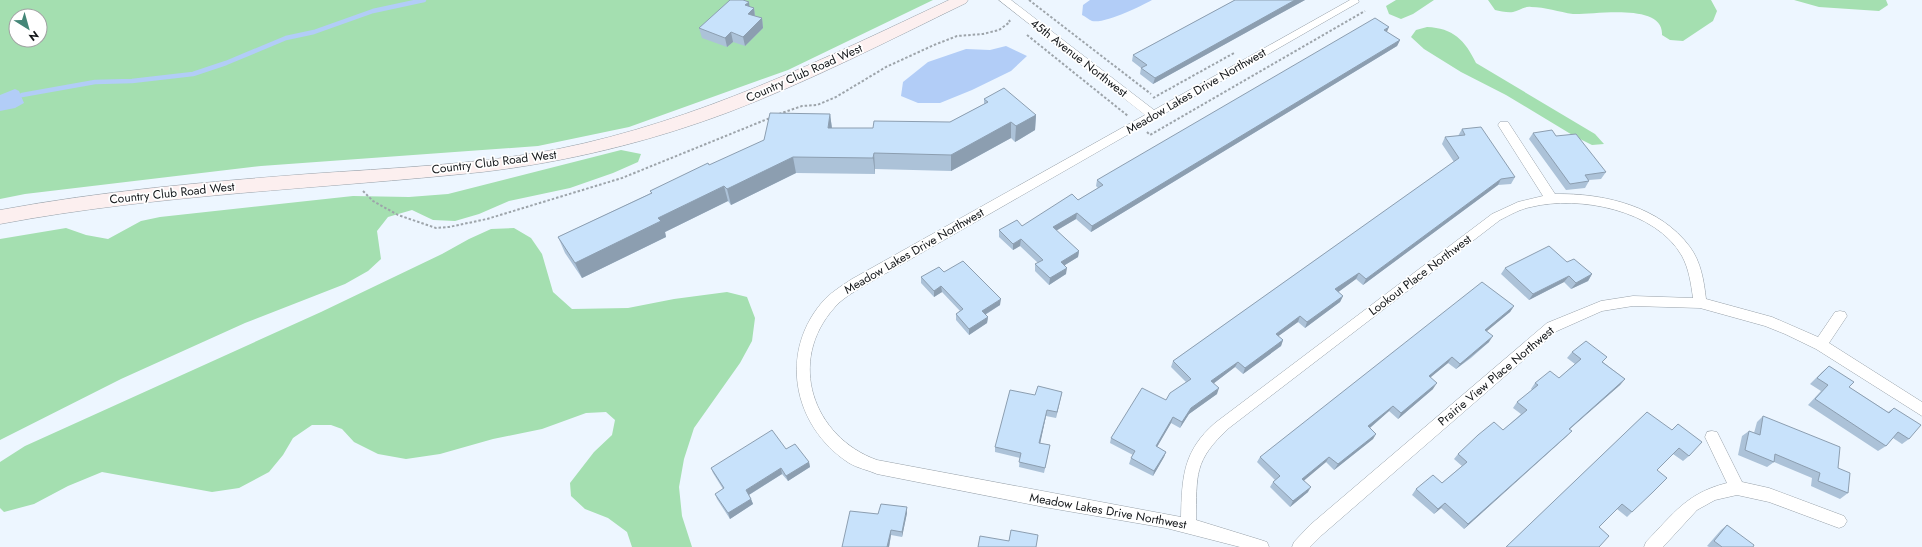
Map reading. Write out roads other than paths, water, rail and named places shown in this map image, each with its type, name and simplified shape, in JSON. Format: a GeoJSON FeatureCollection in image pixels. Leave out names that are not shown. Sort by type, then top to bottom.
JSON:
{"type":"FeatureCollection","features":[{"type":"Feature","properties":{"kind":"main road","name":"Country Club Road West"},"geometry":{"type":"LineString","coordinates":[[0,217],[78,203],[143,194],[354,177],[519,161],[580,150],[686,120],[747,98],[962,0]]}},
{"type":"Feature","properties":{"kind":"street","name":"Meadow Lakes Drive Northwest"},"geometry":{"type":"LineString","coordinates":[[1261,547],[1224,534],[1188,525],[1067,504],[877,467],[855,459],[838,446],[823,431],[812,412],[804,393],[803,375],[808,338],[815,323],[826,307],[837,296],[857,283],[1354,2]]}},
{"type":"Feature","properties":{"kind":"street","name":"45th Avenue Northwest"},"geometry":{"type":"LineString","coordinates":[[1008,3],[1154,115]]}},
{"type":"Feature","properties":{"kind":"street"},"geometry":{"type":"LineString","coordinates":[[1504,125],[1552,199]]}},
{"type":"Feature","properties":{"kind":"street","name":"Lookout Place Northwest"},"geometry":{"type":"LineString","coordinates":[[1188,525],[1193,467],[1205,442],[1224,424],[1496,217],[1517,207],[1533,201],[1552,199],[1597,200],[1616,204],[1650,219],[1667,231],[1686,250],[1692,261],[1698,280],[1700,303]]}},
{"type":"Feature","properties":{"kind":"street","name":"Prairie View Place Northwest"},"geometry":{"type":"LineString","coordinates":[[1300,547],[1316,530],[1552,327],[1601,306],[1633,301],[1700,303],[1767,321],[1821,345],[1922,410]]}},
{"type":"Feature","properties":{"kind":"street"},"geometry":{"type":"LineString","coordinates":[[1821,345],[1840,316]]}},
{"type":"Feature","properties":{"kind":"street"},"geometry":{"type":"LineString","coordinates":[[1712,438],[1737,488]]}},
{"type":"Feature","properties":{"kind":"street"},"geometry":{"type":"LineString","coordinates":[[1652,547],[1692,505],[1712,494],[1737,488],[1769,495],[1839,521]]}},
{"type":"Feature","properties":{"kind":"water"},"geometry":{"type":"Polygon","coordinates":[[[1090,0],[1152,0],[1123,14],[1105,20],[1092,21],[1082,15],[1083,5],[1090,0]]]}},
{"type":"Feature","properties":{"kind":"water"},"geometry":{"type":"Polygon","coordinates":[[[1006,46],[1027,56],[1011,71],[972,90],[940,103],[918,103],[901,96],[903,82],[928,62],[966,49],[990,50],[1006,46]]]}},
{"type":"Feature","properties":{"kind":"water"},"geometry":{"type":"Polygon","coordinates":[[[15,89],[19,91],[24,103],[15,108],[0,111],[0,95],[15,89]]]}},
{"type":"Feature","properties":{"kind":"waterway"},"geometry":{"type":"LineString","coordinates":[[22,95],[95,82],[132,81],[193,74],[226,63],[286,38],[314,32],[373,11],[424,0]]}}]}
